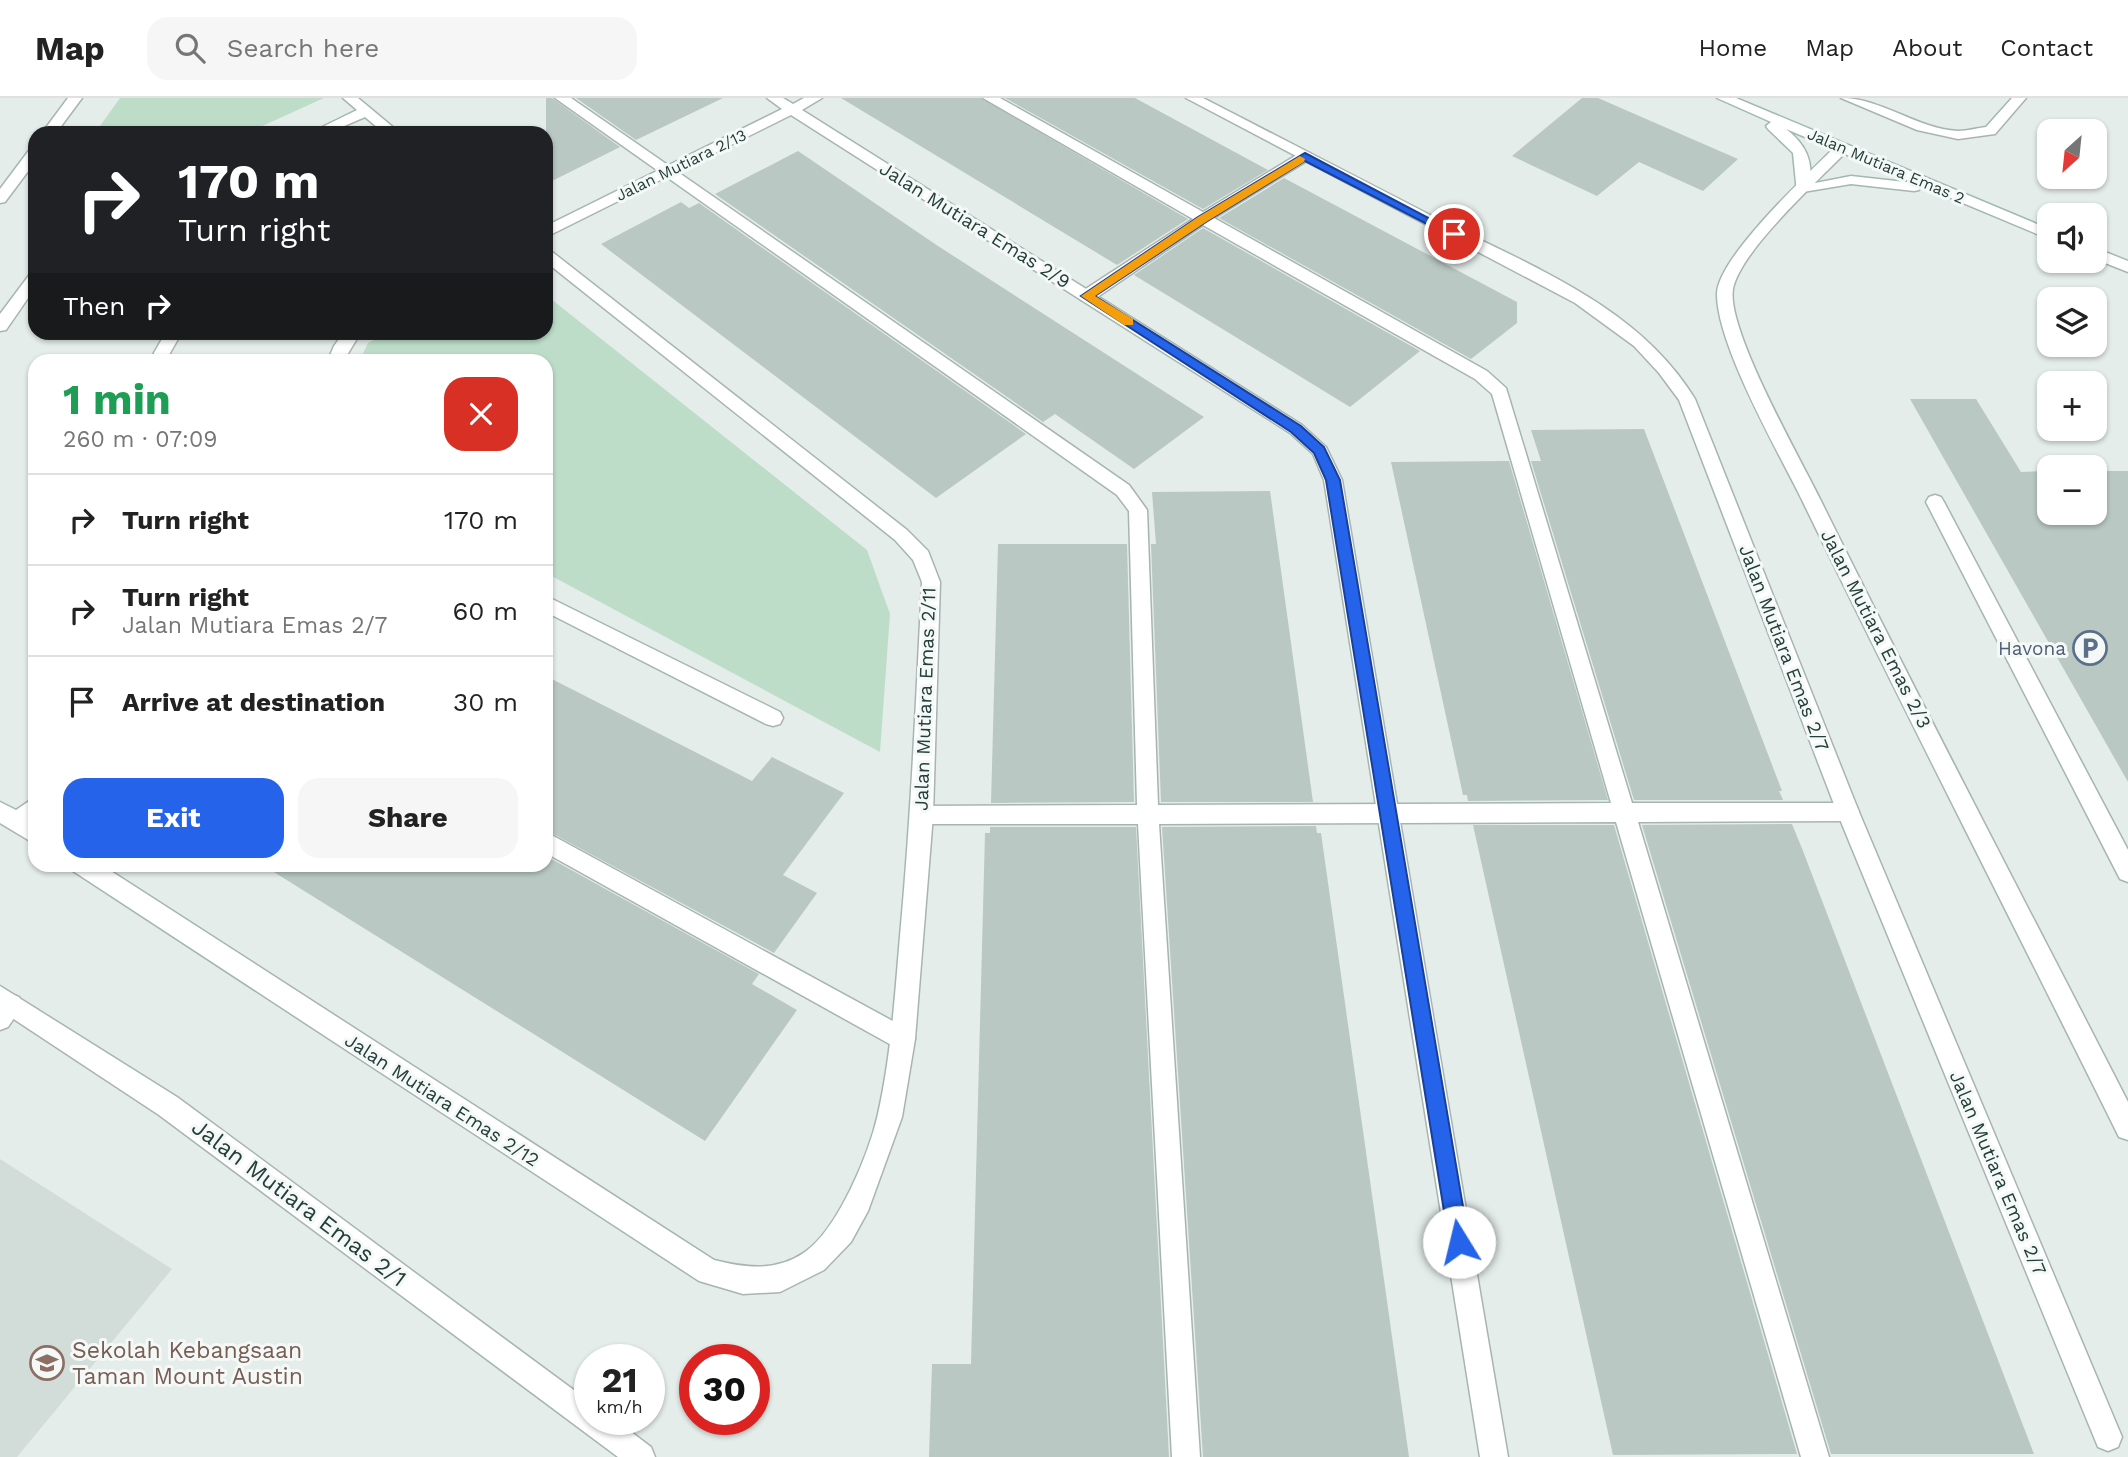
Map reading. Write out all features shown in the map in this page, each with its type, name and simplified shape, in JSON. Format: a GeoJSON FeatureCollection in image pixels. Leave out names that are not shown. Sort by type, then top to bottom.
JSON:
{"type":"FeatureCollection","features":[{"type":"Feature","properties":{"kind":"street"},"geometry":{"type":"LineString","coordinates":[[54,126],[75,98]]}},
{"type":"Feature","properties":{"kind":"street"},"geometry":{"type":"LineString","coordinates":[[350,98],[384,126]]}},
{"type":"Feature","properties":{"kind":"street"},"geometry":{"type":"LineString","coordinates":[[562,98],[1123,490],[1135,503],[1139,518],[1148,814],[1186,1457]]}},
{"type":"Feature","properties":{"kind":"street","name":"Jalan Mutiara Emas 2/9"},"geometry":{"type":"LineString","coordinates":[[774,98],[1296,429],[1320,451],[1333,480],[1390,814],[1493,1457]]}},
{"type":"Feature","properties":{"kind":"street","name":"Jalan Mutiara 2/13"},"geometry":{"type":"LineString","coordinates":[[553,228],[815,98]]}},
{"type":"Feature","properties":{"kind":"street"},"geometry":{"type":"LineString","coordinates":[[990,98],[1481,375],[1500,393],[1815,1457]]}},
{"type":"Feature","properties":{"kind":"street","name":"Jalan Mutiara Emas 2/7"},"geometry":{"type":"LineString","coordinates":[[1192,98],[1581,299],[1635,336],[1670,372],[1687,399],[1848,812],[2108,1437]]}},
{"type":"Feature","properties":{"kind":"street","name":"Jalan Mutiara Emas 2"},"geometry":{"type":"LineString","coordinates":[[1724,98],[2037,229]]}},
{"type":"Feature","properties":{"kind":"street"},"geometry":{"type":"LineString","coordinates":[[1848,98],[1917,126],[1958,135],[1990,131],[2019,98]]}},
{"type":"Feature","properties":{"kind":"street"},"geometry":{"type":"LineString","coordinates":[[1751,110],[1798,148],[1806,162],[1802,190],[1852,180],[1889,183],[1961,197]]}},
{"type":"Feature","properties":{"kind":"street"},"geometry":{"type":"LineString","coordinates":[[333,126],[366,111]]}},
{"type":"Feature","properties":{"kind":"street","name":"Jalan Mutiara Emas 2/3"},"geometry":{"type":"LineString","coordinates":[[1842,148],[1739,262],[1725,288],[1725,310],[1734,335],[1820,517],[2128,1128]]}},
{"type":"Feature","properties":{"kind":"street"},"geometry":{"type":"LineString","coordinates":[[1087,296],[1202,219],[1305,156]]}},
{"type":"Feature","properties":{"kind":"street"},"geometry":{"type":"LineString","coordinates":[[0,199],[28,161]]}},
{"type":"Feature","properties":{"kind":"street"},"geometry":{"type":"LineString","coordinates":[[2107,258],[2128,267]]}},
{"type":"Feature","properties":{"kind":"street","name":"Jalan Mutiara Emas 2/11"},"geometry":{"type":"LineString","coordinates":[[553,260],[901,535],[921,556],[931,582],[922,815],[903,1039],[890,1116],[859,1202],[842,1233],[816,1261]]}},
{"type":"Feature","properties":{"kind":"street"},"geometry":{"type":"LineString","coordinates":[[0,326],[28,287]]}},
{"type":"Feature","properties":{"kind":"street"},"geometry":{"type":"LineString","coordinates":[[1935,502],[2128,872]]}},
{"type":"Feature","properties":{"kind":"street"},"geometry":{"type":"LineString","coordinates":[[553,607],[773,718]]}},
{"type":"Feature","properties":{"kind":"street"},"geometry":{"type":"LineString","coordinates":[[8,817],[28,809]]}},
{"type":"Feature","properties":{"kind":"street"},"geometry":{"type":"LineString","coordinates":[[922,815],[1848,812]]}},
{"type":"Feature","properties":{"kind":"street"},"geometry":{"type":"LineString","coordinates":[[8,817],[28,830]]}},
{"type":"Feature","properties":{"kind":"street"},"geometry":{"type":"LineString","coordinates":[[553,846],[903,1039]]}},
{"type":"Feature","properties":{"kind":"street","name":"Jalan Mutiara Emas 2/12"},"geometry":{"type":"LineString","coordinates":[[93,872],[708,1272],[743,1282],[780,1279],[816,1261]]}},
{"type":"Feature","properties":{"kind":"street","name":"Jalan Mutiara Emas 2/1"},"geometry":{"type":"LineString","coordinates":[[4,1007],[168,1106],[574,1407]]}},
{"type":"Feature","properties":{"kind":"street","name":"Jalan Mutiara Emas 2/1"},"geometry":{"type":"LineString","coordinates":[[611,1435],[641,1457]]}},
{"type":"Feature","properties":{"kind":"shaded area","name":"Sekolah Kebangsaan Taman Mount Austin"},"geometry":{"type":"Polygon","coordinates":[[[0,1159],[172,1269],[17,1457],[0,1457],[0,1159]]]}},
{"type":"Feature","properties":{"kind":"green space"},"geometry":{"type":"Polygon","coordinates":[[[120,98],[324,98],[262,126],[100,126],[120,98]]]}},
{"type":"Feature","properties":{"kind":"green space"},"geometry":{"type":"Polygon","coordinates":[[[553,301],[867,550],[890,614],[880,752],[553,577],[553,354],[363,354],[368,343],[374,340],[553,340],[553,301]]]}},
{"type":"Feature","properties":{"kind":"building"},"geometry":{"type":"Polygon","coordinates":[[[546,98],[552,98],[620,147],[553,180],[553,126],[546,126],[546,98]]]}},
{"type":"Feature","properties":{"kind":"building"},"geometry":{"type":"Polygon","coordinates":[[[576,98],[723,98],[636,140],[576,98]]]}},
{"type":"Feature","properties":{"kind":"building"},"geometry":{"type":"Polygon","coordinates":[[[841,98],[981,98],[1188,219],[1117,265],[841,98]]]}},
{"type":"Feature","properties":{"kind":"building"},"geometry":{"type":"Polygon","coordinates":[[[1005,98],[1135,98],[1268,170],[1203,209],[1005,98]]]}},
{"type":"Feature","properties":{"kind":"building"},"geometry":{"type":"Polygon","coordinates":[[[1582,98],[1598,98],[1738,159],[1703,191],[1639,162],[1597,196],[1512,156],[1582,98]]]}},
{"type":"Feature","properties":{"kind":"building"},"geometry":{"type":"Polygon","coordinates":[[[798,151],[938,246],[1204,417],[1134,469],[1055,414],[1043,422],[715,194],[798,151]]]}},
{"type":"Feature","properties":{"kind":"building"},"geometry":{"type":"Polygon","coordinates":[[[1284,178],[1517,302],[1517,323],[1471,359],[1219,218],[1284,178]]]}},
{"type":"Feature","properties":{"kind":"building"},"geometry":{"type":"Polygon","coordinates":[[[681,202],[689,208],[699,203],[1026,434],[936,498],[601,244],[681,202]]]}},
{"type":"Feature","properties":{"kind":"building"},"geometry":{"type":"Polygon","coordinates":[[[1203,228],[1420,351],[1350,407],[1134,275],[1203,228]]]}},
{"type":"Feature","properties":{"kind":"building","name":"Havona"},"geometry":{"type":"Polygon","coordinates":[[[1910,399],[1976,399],[2021,472],[2037,471],[2037,525],[2107,525],[2107,471],[2128,471],[2128,782],[1910,399]]]}},
{"type":"Feature","properties":{"kind":"building"},"geometry":{"type":"Polygon","coordinates":[[[1644,429],[1782,791],[1779,791],[1783,800],[1634,800],[1531,461],[1541,461],[1531,430],[1644,429]]]}},
{"type":"Feature","properties":{"kind":"building"},"geometry":{"type":"Polygon","coordinates":[[[1509,461],[1608,800],[1468,801],[1467,795],[1463,795],[1391,462],[1509,461]]]}},
{"type":"Feature","properties":{"kind":"building"},"geometry":{"type":"Polygon","coordinates":[[[1270,491],[1313,802],[1161,802],[1151,544],[1156,544],[1152,492],[1270,491]]]}},
{"type":"Feature","properties":{"kind":"building"},"geometry":{"type":"Polygon","coordinates":[[[998,544],[1127,544],[1134,802],[991,803],[998,544]]]}},
{"type":"Feature","properties":{"kind":"building"},"geometry":{"type":"Polygon","coordinates":[[[553,680],[752,781],[772,757],[844,793],[783,875],[817,893],[774,953],[553,834],[553,680]]]}},
{"type":"Feature","properties":{"kind":"building"},"geometry":{"type":"Polygon","coordinates":[[[1792,824],[2034,1454],[1831,1454],[1642,825],[1792,824]]]}},
{"type":"Feature","properties":{"kind":"building"},"geometry":{"type":"Polygon","coordinates":[[[1473,825],[1614,825],[1797,1454],[1613,1455],[1473,825]]]}},
{"type":"Feature","properties":{"kind":"building"},"geometry":{"type":"Polygon","coordinates":[[[1316,826],[1317,833],[1321,833],[1409,1457],[1203,1457],[1162,827],[1316,826]]]}},
{"type":"Feature","properties":{"kind":"building"},"geometry":{"type":"Polygon","coordinates":[[[990,827],[1136,827],[1169,1457],[929,1457],[932,1364],[971,1364],[985,833],[990,833],[990,827]]]}},
{"type":"Feature","properties":{"kind":"building"},"geometry":{"type":"Polygon","coordinates":[[[553,860],[759,974],[752,984],[797,1010],[705,1141],[274,872],[553,872],[553,860]]]}},
{"type":"Feature","properties":{"kind":"slow traffic"},"geometry":{"type":"LineString","coordinates":[[1128,322],[1087,296],[1202,219],[1300,159]]}},
{"type":"Feature","properties":{"kind":"place","name":"Havona"},"geometry":{"type":"Point","coordinates":[2090,648]}},
{"type":"Feature","properties":{"kind":"place","name":"Sekolah Kebangsaan Taman Mount Austin"},"geometry":{"type":"Point","coordinates":[47,1363]}},
{"type":"Feature","properties":{"kind":"route"},"geometry":{"type":"LineString","coordinates":[[1454,234],[1305,156],[1202,219],[1087,296],[1296,429],[1320,451],[1333,480],[1459,1242]]}}]}
